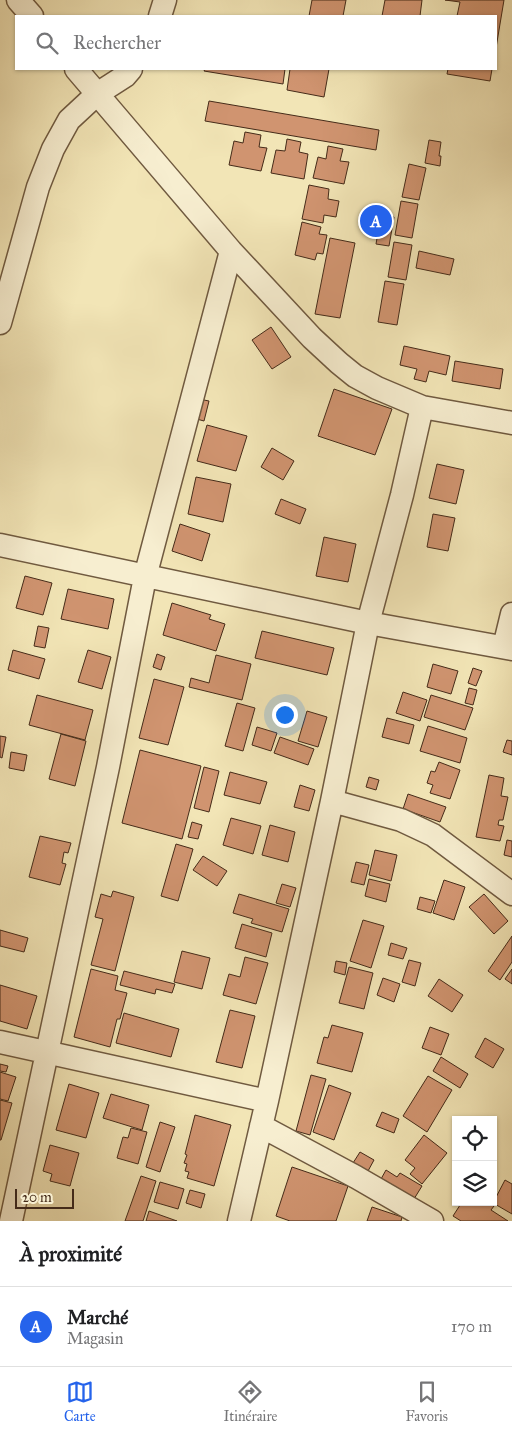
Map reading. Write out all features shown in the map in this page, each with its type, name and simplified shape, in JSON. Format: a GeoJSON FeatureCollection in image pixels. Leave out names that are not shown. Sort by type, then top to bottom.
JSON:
{"type":"FeatureCollection","features":[{"type":"Feature","properties":{"kind":"street"},"geometry":{"type":"LineString","coordinates":[[18,0],[31,15]]}},
{"type":"Feature","properties":{"kind":"street"},"geometry":{"type":"LineString","coordinates":[[160,15],[164,0]]}},
{"type":"Feature","properties":{"kind":"street"},"geometry":{"type":"LineString","coordinates":[[77,70],[231,251],[312,338],[338,363],[355,376],[377,388],[422,407],[512,423]]}},
{"type":"Feature","properties":{"kind":"street"},"geometry":{"type":"LineString","coordinates":[[0,323],[38,187],[53,149],[69,120],[97,94],[125,76],[130,70]]}},
{"type":"Feature","properties":{"kind":"street"},"geometry":{"type":"LineString","coordinates":[[11,1221],[108,767],[145,577],[231,251]]}},
{"type":"Feature","properties":{"kind":"street"},"geometry":{"type":"LineString","coordinates":[[239,1221],[332,801],[368,623],[402,495],[422,407]]}},
{"type":"Feature","properties":{"kind":"street"},"geometry":{"type":"LineString","coordinates":[[0,546],[368,623],[508,648],[512,614]]}},
{"type":"Feature","properties":{"kind":"street"},"geometry":{"type":"LineString","coordinates":[[332,801],[401,820],[433,835],[512,894]]}},
{"type":"Feature","properties":{"kind":"street"},"geometry":{"type":"LineString","coordinates":[[0,1042],[267,1101]]}},
{"type":"Feature","properties":{"kind":"street"},"geometry":{"type":"LineString","coordinates":[[261,1126],[356,1177],[432,1221]]}},
{"type":"Feature","properties":{"kind":"building"},"geometry":{"type":"Polygon","coordinates":[[[312,0],[346,0],[343,15],[309,15],[312,0]]]}},
{"type":"Feature","properties":{"kind":"building"},"geometry":{"type":"Polygon","coordinates":[[[385,0],[422,0],[420,15],[382,15],[385,0]]]}},
{"type":"Feature","properties":{"kind":"building"},"geometry":{"type":"Polygon","coordinates":[[[445,0],[504,0],[497,42],[497,15],[457,15],[460,2],[445,0]]]}},
{"type":"Feature","properties":{"kind":"building"},"geometry":{"type":"Polygon","coordinates":[[[204,70],[285,70],[283,84],[204,70]]]}},
{"type":"Feature","properties":{"kind":"building"},"geometry":{"type":"Polygon","coordinates":[[[290,70],[329,70],[324,97],[287,90],[290,70]]]}},
{"type":"Feature","properties":{"kind":"building"},"geometry":{"type":"Polygon","coordinates":[[[448,70],[492,70],[490,81],[447,74],[448,70]]]}},
{"type":"Feature","properties":{"kind":"building"},"geometry":{"type":"Polygon","coordinates":[[[209,101],[379,130],[376,150],[205,121],[209,101]]]}},
{"type":"Feature","properties":{"kind":"building"},"geometry":{"type":"Polygon","coordinates":[[[245,132],[261,135],[259,147],[267,148],[261,171],[229,165],[234,141],[243,143],[245,132]]]}},
{"type":"Feature","properties":{"kind":"building"},"geometry":{"type":"Polygon","coordinates":[[[287,139],[301,142],[299,152],[308,154],[304,179],[271,173],[276,150],[285,151],[287,139]]]}},
{"type":"Feature","properties":{"kind":"building"},"geometry":{"type":"Polygon","coordinates":[[[429,140],[441,142],[440,166],[425,163],[429,140]]]}},
{"type":"Feature","properties":{"kind":"building"},"geometry":{"type":"Polygon","coordinates":[[[328,146],[343,149],[340,161],[349,162],[344,184],[313,178],[318,157],[326,159],[328,146]]]}},
{"type":"Feature","properties":{"kind":"building"},"geometry":{"type":"Polygon","coordinates":[[[409,164],[426,168],[419,200],[402,197],[409,164]]]}},
{"type":"Feature","properties":{"kind":"building"},"geometry":{"type":"Polygon","coordinates":[[[309,185],[329,189],[328,199],[339,201],[336,217],[324,215],[323,223],[302,219],[309,185]]]}},
{"type":"Feature","properties":{"kind":"building"},"geometry":{"type":"Polygon","coordinates":[[[401,201],[418,204],[412,238],[395,235],[401,201]]]}},
{"type":"Feature","properties":{"kind":"building"},"geometry":{"type":"Polygon","coordinates":[[[381,215],[394,217],[389,246],[376,244],[381,215]]]}},
{"type":"Feature","properties":{"kind":"building"},"geometry":{"type":"Polygon","coordinates":[[[302,222],[321,227],[319,234],[327,235],[323,254],[317,253],[315,260],[295,255],[302,222]]]}},
{"type":"Feature","properties":{"kind":"building"},"geometry":{"type":"Polygon","coordinates":[[[330,238],[355,243],[340,318],[315,314],[330,238]]]}},
{"type":"Feature","properties":{"kind":"building"},"geometry":{"type":"Polygon","coordinates":[[[394,242],[412,245],[406,280],[388,277],[394,242]]]}},
{"type":"Feature","properties":{"kind":"building"},"geometry":{"type":"Polygon","coordinates":[[[419,251],[454,259],[450,275],[416,268],[419,251]]]}},
{"type":"Feature","properties":{"kind":"building"},"geometry":{"type":"Polygon","coordinates":[[[385,281],[404,284],[397,325],[378,322],[385,281]]]}},
{"type":"Feature","properties":{"kind":"building"},"geometry":{"type":"Polygon","coordinates":[[[271,327],[291,357],[272,369],[252,340],[271,327]]]}},
{"type":"Feature","properties":{"kind":"building"},"geometry":{"type":"Polygon","coordinates":[[[404,346],[450,356],[446,375],[429,371],[426,382],[414,379],[417,369],[400,365],[404,346]]]}},
{"type":"Feature","properties":{"kind":"building"},"geometry":{"type":"Polygon","coordinates":[[[455,361],[503,369],[500,389],[452,381],[455,361]]]}},
{"type":"Feature","properties":{"kind":"building"},"geometry":{"type":"Polygon","coordinates":[[[334,389],[392,409],[375,455],[318,436],[334,389]]]}},
{"type":"Feature","properties":{"kind":"building"},"geometry":{"type":"Polygon","coordinates":[[[199,399],[209,401],[204,421],[193,418],[199,399]]]}},
{"type":"Feature","properties":{"kind":"building"},"geometry":{"type":"Polygon","coordinates":[[[207,425],[247,436],[236,471],[197,461],[207,425]]]}},
{"type":"Feature","properties":{"kind":"building"},"geometry":{"type":"Polygon","coordinates":[[[272,448],[294,461],[283,480],[261,467],[272,448]]]}},
{"type":"Feature","properties":{"kind":"building"},"geometry":{"type":"Polygon","coordinates":[[[437,464],[464,470],[456,504],[429,498],[437,464]]]}},
{"type":"Feature","properties":{"kind":"building"},"geometry":{"type":"Polygon","coordinates":[[[196,477],[231,484],[223,522],[188,514],[196,477]]]}},
{"type":"Feature","properties":{"kind":"building"},"geometry":{"type":"Polygon","coordinates":[[[281,499],[306,509],[300,524],[275,514],[281,499]]]}},
{"type":"Feature","properties":{"kind":"building"},"geometry":{"type":"Polygon","coordinates":[[[433,514],[455,518],[448,551],[427,547],[433,514]]]}},
{"type":"Feature","properties":{"kind":"building"},"geometry":{"type":"Polygon","coordinates":[[[180,524],[210,534],[202,561],[172,551],[180,524]]]}},
{"type":"Feature","properties":{"kind":"building"},"geometry":{"type":"Polygon","coordinates":[[[324,537],[356,544],[348,582],[316,576],[324,537]]]}},
{"type":"Feature","properties":{"kind":"building"},"geometry":{"type":"Polygon","coordinates":[[[25,576],[52,583],[43,615],[16,608],[25,576]]]}},
{"type":"Feature","properties":{"kind":"building"},"geometry":{"type":"Polygon","coordinates":[[[68,589],[114,599],[108,629],[61,619],[68,589]]]}},
{"type":"Feature","properties":{"kind":"building"},"geometry":{"type":"Polygon","coordinates":[[[172,603],[211,615],[209,619],[225,624],[216,651],[163,635],[172,603]]]}},
{"type":"Feature","properties":{"kind":"building"},"geometry":{"type":"Polygon","coordinates":[[[38,626],[49,628],[45,648],[34,646],[38,626]]]}},
{"type":"Feature","properties":{"kind":"building"},"geometry":{"type":"Polygon","coordinates":[[[262,631],[334,648],[327,675],[255,658],[262,631]]]}},
{"type":"Feature","properties":{"kind":"building"},"geometry":{"type":"Polygon","coordinates":[[[13,650],[45,659],[39,679],[8,670],[13,650]]]}},
{"type":"Feature","properties":{"kind":"building"},"geometry":{"type":"Polygon","coordinates":[[[88,650],[111,657],[102,689],[78,682],[88,650]]]}},
{"type":"Feature","properties":{"kind":"building"},"geometry":{"type":"Polygon","coordinates":[[[157,654],[165,657],[161,670],[153,667],[157,654]]]}},
{"type":"Feature","properties":{"kind":"building"},"geometry":{"type":"Polygon","coordinates":[[[216,655],[251,664],[242,700],[189,687],[191,678],[209,683],[216,655]]]}},
{"type":"Feature","properties":{"kind":"building"},"geometry":{"type":"Polygon","coordinates":[[[433,664],[458,671],[451,694],[427,687],[433,664]]]}},
{"type":"Feature","properties":{"kind":"building"},"geometry":{"type":"Polygon","coordinates":[[[473,668],[482,671],[476,686],[468,683],[473,668]]]}},
{"type":"Feature","properties":{"kind":"building"},"geometry":{"type":"Polygon","coordinates":[[[154,679],[184,687],[168,745],[139,738],[154,679]]]}},
{"type":"Feature","properties":{"kind":"building"},"geometry":{"type":"Polygon","coordinates":[[[469,688],[477,690],[473,705],[465,703],[469,688]]]}},
{"type":"Feature","properties":{"kind":"building"},"geometry":{"type":"Polygon","coordinates":[[[403,692],[427,700],[420,721],[396,713],[403,692]]]}},
{"type":"Feature","properties":{"kind":"building"},"geometry":{"type":"Polygon","coordinates":[[[37,695],[93,710],[85,740],[29,725],[37,695]]]}},
{"type":"Feature","properties":{"kind":"building"},"geometry":{"type":"Polygon","coordinates":[[[431,695],[473,708],[465,730],[424,717],[431,695]]]}},
{"type":"Feature","properties":{"kind":"building"},"geometry":{"type":"Polygon","coordinates":[[[237,703],[255,708],[243,751],[225,746],[237,703]]]}},
{"type":"Feature","properties":{"kind":"building"},"geometry":{"type":"Polygon","coordinates":[[[307,711],[327,717],[318,747],[298,741],[307,711]]]}},
{"type":"Feature","properties":{"kind":"building"},"geometry":{"type":"Polygon","coordinates":[[[387,718],[414,725],[409,744],[382,737],[387,718]]]}},
{"type":"Feature","properties":{"kind":"building"},"geometry":{"type":"Polygon","coordinates":[[[428,726],[467,738],[460,763],[420,751],[428,726]]]}},
{"type":"Feature","properties":{"kind":"building"},"geometry":{"type":"Polygon","coordinates":[[[257,727],[277,733],[271,751],[252,745],[257,727]]]}},
{"type":"Feature","properties":{"kind":"building"},"geometry":{"type":"Polygon","coordinates":[[[61,734],[86,741],[75,786],[49,779],[61,734]]]}},
{"type":"Feature","properties":{"kind":"building"},"geometry":{"type":"Polygon","coordinates":[[[0,736],[6,737],[2,758],[0,757],[0,736]]]}},
{"type":"Feature","properties":{"kind":"building"},"geometry":{"type":"Polygon","coordinates":[[[280,737],[314,749],[308,765],[274,753],[280,737]]]}},
{"type":"Feature","properties":{"kind":"building"},"geometry":{"type":"Polygon","coordinates":[[[507,740],[512,741],[512,755],[503,752],[507,740]]]}},
{"type":"Feature","properties":{"kind":"building"},"geometry":{"type":"Polygon","coordinates":[[[140,750],[201,766],[182,839],[122,823],[140,750]]]}},
{"type":"Feature","properties":{"kind":"building"},"geometry":{"type":"Polygon","coordinates":[[[11,752],[27,755],[24,771],[9,768],[11,752]]]}},
{"type":"Feature","properties":{"kind":"building"},"geometry":{"type":"Polygon","coordinates":[[[439,762],[460,770],[450,799],[430,793],[433,785],[427,783],[431,771],[435,772],[439,762]]]}},
{"type":"Feature","properties":{"kind":"building"},"geometry":{"type":"Polygon","coordinates":[[[204,767],[219,771],[209,812],[194,808],[204,767]]]}},
{"type":"Feature","properties":{"kind":"building"},"geometry":{"type":"Polygon","coordinates":[[[230,772],[267,782],[260,804],[224,795],[230,772]]]}},
{"type":"Feature","properties":{"kind":"building"},"geometry":{"type":"Polygon","coordinates":[[[489,775],[504,778],[501,796],[508,797],[503,820],[499,820],[498,825],[504,826],[500,841],[476,837],[489,775]]]}},
{"type":"Feature","properties":{"kind":"building"},"geometry":{"type":"Polygon","coordinates":[[[369,777],[379,780],[376,790],[366,787],[369,777]]]}},
{"type":"Feature","properties":{"kind":"building"},"geometry":{"type":"Polygon","coordinates":[[[300,785],[315,790],[309,811],[294,807],[300,785]]]}},
{"type":"Feature","properties":{"kind":"building"},"geometry":{"type":"Polygon","coordinates":[[[408,794],[446,807],[440,822],[403,809],[408,794]]]}},
{"type":"Feature","properties":{"kind":"building"},"geometry":{"type":"Polygon","coordinates":[[[231,818],[261,826],[253,854],[223,845],[231,818]]]}},
{"type":"Feature","properties":{"kind":"building"},"geometry":{"type":"Polygon","coordinates":[[[192,822],[202,825],[198,839],[188,837],[192,822]]]}},
{"type":"Feature","properties":{"kind":"building"},"geometry":{"type":"Polygon","coordinates":[[[270,825],[295,832],[288,862],[262,855],[270,825]]]}},
{"type":"Feature","properties":{"kind":"building"},"geometry":{"type":"Polygon","coordinates":[[[40,836],[71,843],[68,853],[64,852],[62,863],[66,864],[60,885],[29,877],[40,836]]]}},
{"type":"Feature","properties":{"kind":"building"},"geometry":{"type":"Polygon","coordinates":[[[507,840],[512,841],[512,857],[504,855],[507,840]]]}},
{"type":"Feature","properties":{"kind":"building"},"geometry":{"type":"Polygon","coordinates":[[[176,844],[193,849],[178,901],[161,896],[176,844]]]}},
{"type":"Feature","properties":{"kind":"building"},"geometry":{"type":"Polygon","coordinates":[[[375,850],[397,855],[391,881],[369,875],[375,850]]]}},
{"type":"Feature","properties":{"kind":"building"},"geometry":{"type":"Polygon","coordinates":[[[203,856],[227,871],[217,886],[193,870],[203,856]]]}},
{"type":"Feature","properties":{"kind":"building"},"geometry":{"type":"Polygon","coordinates":[[[356,862],[369,865],[364,885],[351,882],[356,862]]]}},
{"type":"Feature","properties":{"kind":"building"},"geometry":{"type":"Polygon","coordinates":[[[369,879],[390,884],[386,902],[365,896],[369,879]]]}},
{"type":"Feature","properties":{"kind":"building"},"geometry":{"type":"Polygon","coordinates":[[[444,880],[465,887],[454,920],[433,913],[444,880]]]}},
{"type":"Feature","properties":{"kind":"building"},"geometry":{"type":"Polygon","coordinates":[[[282,884],[296,888],[290,907],[276,903],[282,884]]]}},
{"type":"Feature","properties":{"kind":"building"},"geometry":{"type":"Polygon","coordinates":[[[113,891],[134,897],[115,971],[91,965],[103,919],[95,917],[101,894],[111,897],[113,891]]]}},
{"type":"Feature","properties":{"kind":"building"},"geometry":{"type":"Polygon","coordinates":[[[239,894],[289,909],[282,932],[251,923],[253,919],[233,913],[239,894]]]}},
{"type":"Feature","properties":{"kind":"building"},"geometry":{"type":"Polygon","coordinates":[[[484,894],[508,921],[494,934],[469,907],[484,894]]]}},
{"type":"Feature","properties":{"kind":"building"},"geometry":{"type":"Polygon","coordinates":[[[420,897],[435,901],[431,913],[417,909],[420,897]]]}},
{"type":"Feature","properties":{"kind":"building"},"geometry":{"type":"Polygon","coordinates":[[[363,920],[384,926],[371,968],[350,961],[363,920]]]}},
{"type":"Feature","properties":{"kind":"building"},"geometry":{"type":"Polygon","coordinates":[[[242,924],[272,933],[266,957],[235,948],[242,924]]]}},
{"type":"Feature","properties":{"kind":"building"},"geometry":{"type":"Polygon","coordinates":[[[0,930],[28,938],[24,952],[0,946],[0,930]]]}},
{"type":"Feature","properties":{"kind":"building"},"geometry":{"type":"Polygon","coordinates":[[[512,936],[512,962],[500,980],[488,971],[512,936]]]}},
{"type":"Feature","properties":{"kind":"building"},"geometry":{"type":"Polygon","coordinates":[[[391,943],[407,948],[403,959],[388,955],[391,943]]]}},
{"type":"Feature","properties":{"kind":"building"},"geometry":{"type":"Polygon","coordinates":[[[182,951],[210,958],[202,989],[174,982],[182,951]]]}},
{"type":"Feature","properties":{"kind":"building"},"geometry":{"type":"Polygon","coordinates":[[[245,957],[268,963],[256,1004],[223,995],[229,974],[240,977],[245,957]]]}},
{"type":"Feature","properties":{"kind":"building"},"geometry":{"type":"Polygon","coordinates":[[[409,960],[421,963],[415,986],[402,982],[409,960]]]}},
{"type":"Feature","properties":{"kind":"building"},"geometry":{"type":"Polygon","coordinates":[[[336,961],[347,963],[345,975],[334,972],[336,961]]]}},
{"type":"Feature","properties":{"kind":"building"},"geometry":{"type":"Polygon","coordinates":[[[349,967],[373,973],[364,1009],[339,1003],[349,967]]]}},
{"type":"Feature","properties":{"kind":"building"},"geometry":{"type":"Polygon","coordinates":[[[91,969],[118,976],[115,990],[127,993],[120,1019],[117,1019],[110,1047],[74,1037],[91,969]]]}},
{"type":"Feature","properties":{"kind":"building"},"geometry":{"type":"Polygon","coordinates":[[[512,969],[512,984],[505,979],[512,969]]]}},
{"type":"Feature","properties":{"kind":"building"},"geometry":{"type":"Polygon","coordinates":[[[124,971],[175,984],[172,993],[156,989],[155,994],[120,985],[124,971]]]}},
{"type":"Feature","properties":{"kind":"building"},"geometry":{"type":"Polygon","coordinates":[[[383,978],[400,984],[394,1002],[377,995],[383,978]]]}},
{"type":"Feature","properties":{"kind":"building"},"geometry":{"type":"Polygon","coordinates":[[[439,979],[463,995],[452,1012],[428,996],[439,979]]]}},
{"type":"Feature","properties":{"kind":"building"},"geometry":{"type":"Polygon","coordinates":[[[0,985],[37,996],[27,1029],[0,1021],[0,985]]]}},
{"type":"Feature","properties":{"kind":"building"},"geometry":{"type":"Polygon","coordinates":[[[230,1010],[255,1016],[242,1068],[216,1062],[230,1010]]]}},
{"type":"Feature","properties":{"kind":"building"},"geometry":{"type":"Polygon","coordinates":[[[124,1013],[179,1029],[171,1057],[116,1043],[124,1013]]]}},
{"type":"Feature","properties":{"kind":"building"},"geometry":{"type":"Polygon","coordinates":[[[332,1025],[363,1033],[352,1072],[317,1063],[324,1037],[328,1038],[332,1025]]]}},
{"type":"Feature","properties":{"kind":"building"},"geometry":{"type":"Polygon","coordinates":[[[430,1027],[449,1034],[441,1055],[422,1048],[430,1027]]]}},
{"type":"Feature","properties":{"kind":"building"},"geometry":{"type":"Polygon","coordinates":[[[485,1038],[504,1049],[493,1068],[475,1057],[485,1038]]]}},
{"type":"Feature","properties":{"kind":"building"},"geometry":{"type":"Polygon","coordinates":[[[441,1057],[468,1074],[460,1088],[433,1071],[441,1057]]]}},
{"type":"Feature","properties":{"kind":"building"},"geometry":{"type":"Polygon","coordinates":[[[0,1064],[8,1066],[6,1072],[0,1071],[0,1064]]]}},
{"type":"Feature","properties":{"kind":"building"},"geometry":{"type":"Polygon","coordinates":[[[0,1072],[16,1077],[8,1101],[0,1099],[0,1072]]]}},
{"type":"Feature","properties":{"kind":"building"},"geometry":{"type":"Polygon","coordinates":[[[311,1075],[326,1079],[310,1135],[296,1131],[311,1075]]]}},
{"type":"Feature","properties":{"kind":"building"},"geometry":{"type":"Polygon","coordinates":[[[428,1076],[452,1090],[427,1132],[403,1116],[428,1076]]]}},
{"type":"Feature","properties":{"kind":"building"},"geometry":{"type":"Polygon","coordinates":[[[69,1084],[99,1093],[86,1138],[56,1130],[69,1084]]]}},
{"type":"Feature","properties":{"kind":"building"},"geometry":{"type":"Polygon","coordinates":[[[329,1085],[351,1093],[334,1140],[313,1132],[329,1085]]]}},
{"type":"Feature","properties":{"kind":"building"},"geometry":{"type":"Polygon","coordinates":[[[111,1094],[149,1105],[142,1130],[103,1118],[111,1094]]]}},
{"type":"Feature","properties":{"kind":"building"},"geometry":{"type":"Polygon","coordinates":[[[0,1100],[12,1103],[1,1140],[0,1140],[0,1100]]]}},
{"type":"Feature","properties":{"kind":"building"},"geometry":{"type":"Polygon","coordinates":[[[382,1112],[399,1119],[394,1133],[376,1126],[382,1112]]]}},
{"type":"Feature","properties":{"kind":"building"},"geometry":{"type":"Polygon","coordinates":[[[195,1115],[231,1125],[214,1186],[187,1178],[189,1172],[185,1171],[187,1164],[184,1163],[187,1155],[185,1154],[195,1115]]]}},
{"type":"Feature","properties":{"kind":"building"},"geometry":{"type":"Polygon","coordinates":[[[160,1122],[175,1127],[160,1172],[146,1167],[160,1122]]]}},
{"type":"Feature","properties":{"kind":"building"},"geometry":{"type":"Polygon","coordinates":[[[131,1128],[147,1132],[138,1164],[117,1158],[123,1137],[128,1138],[131,1128]]]}},
{"type":"Feature","properties":{"kind":"building"},"geometry":{"type":"Polygon","coordinates":[[[424,1135],[447,1153],[422,1184],[410,1174],[415,1168],[405,1160],[424,1135]]]}},
{"type":"Feature","properties":{"kind":"building"},"geometry":{"type":"Polygon","coordinates":[[[50,1145],[79,1153],[70,1186],[50,1181],[52,1174],[43,1171],[50,1145]]]}},
{"type":"Feature","properties":{"kind":"building"},"geometry":{"type":"Polygon","coordinates":[[[360,1152],[374,1160],[368,1171],[353,1163],[360,1152]]]}},
{"type":"Feature","properties":{"kind":"building"},"geometry":{"type":"Polygon","coordinates":[[[292,1167],[348,1186],[336,1221],[290,1221],[276,1216],[292,1167]]]}},
{"type":"Feature","properties":{"kind":"building"},"geometry":{"type":"Polygon","coordinates":[[[386,1170],[397,1177],[400,1173],[422,1186],[414,1199],[381,1179],[386,1170]]]}},
{"type":"Feature","properties":{"kind":"building"},"geometry":{"type":"Polygon","coordinates":[[[141,1176],[156,1181],[143,1221],[125,1221],[141,1176]]]}},
{"type":"Feature","properties":{"kind":"building"},"geometry":{"type":"Polygon","coordinates":[[[505,1180],[512,1184],[512,1214],[497,1205],[497,1195],[505,1180]]]}},
{"type":"Feature","properties":{"kind":"building"},"geometry":{"type":"Polygon","coordinates":[[[160,1182],[184,1189],[178,1209],[154,1202],[160,1182]]]}},
{"type":"Feature","properties":{"kind":"building"},"geometry":{"type":"Polygon","coordinates":[[[190,1190],[205,1194],[201,1208],[186,1203],[190,1190]]]}},
{"type":"Feature","properties":{"kind":"building"},"geometry":{"type":"Polygon","coordinates":[[[459,1206],[494,1206],[491,1210],[508,1221],[461,1221],[453,1216],[459,1206]]]}},
{"type":"Feature","properties":{"kind":"building"},"geometry":{"type":"Polygon","coordinates":[[[372,1207],[402,1217],[401,1221],[367,1221],[372,1207]]]}},
{"type":"Feature","properties":{"kind":"building"},"geometry":{"type":"Polygon","coordinates":[[[149,1211],[177,1221],[146,1221],[149,1211]]]}},
{"type":"Feature","properties":{"kind":"place","name":"Marché"},"geometry":{"type":"Point","coordinates":[376,221]}}]}
